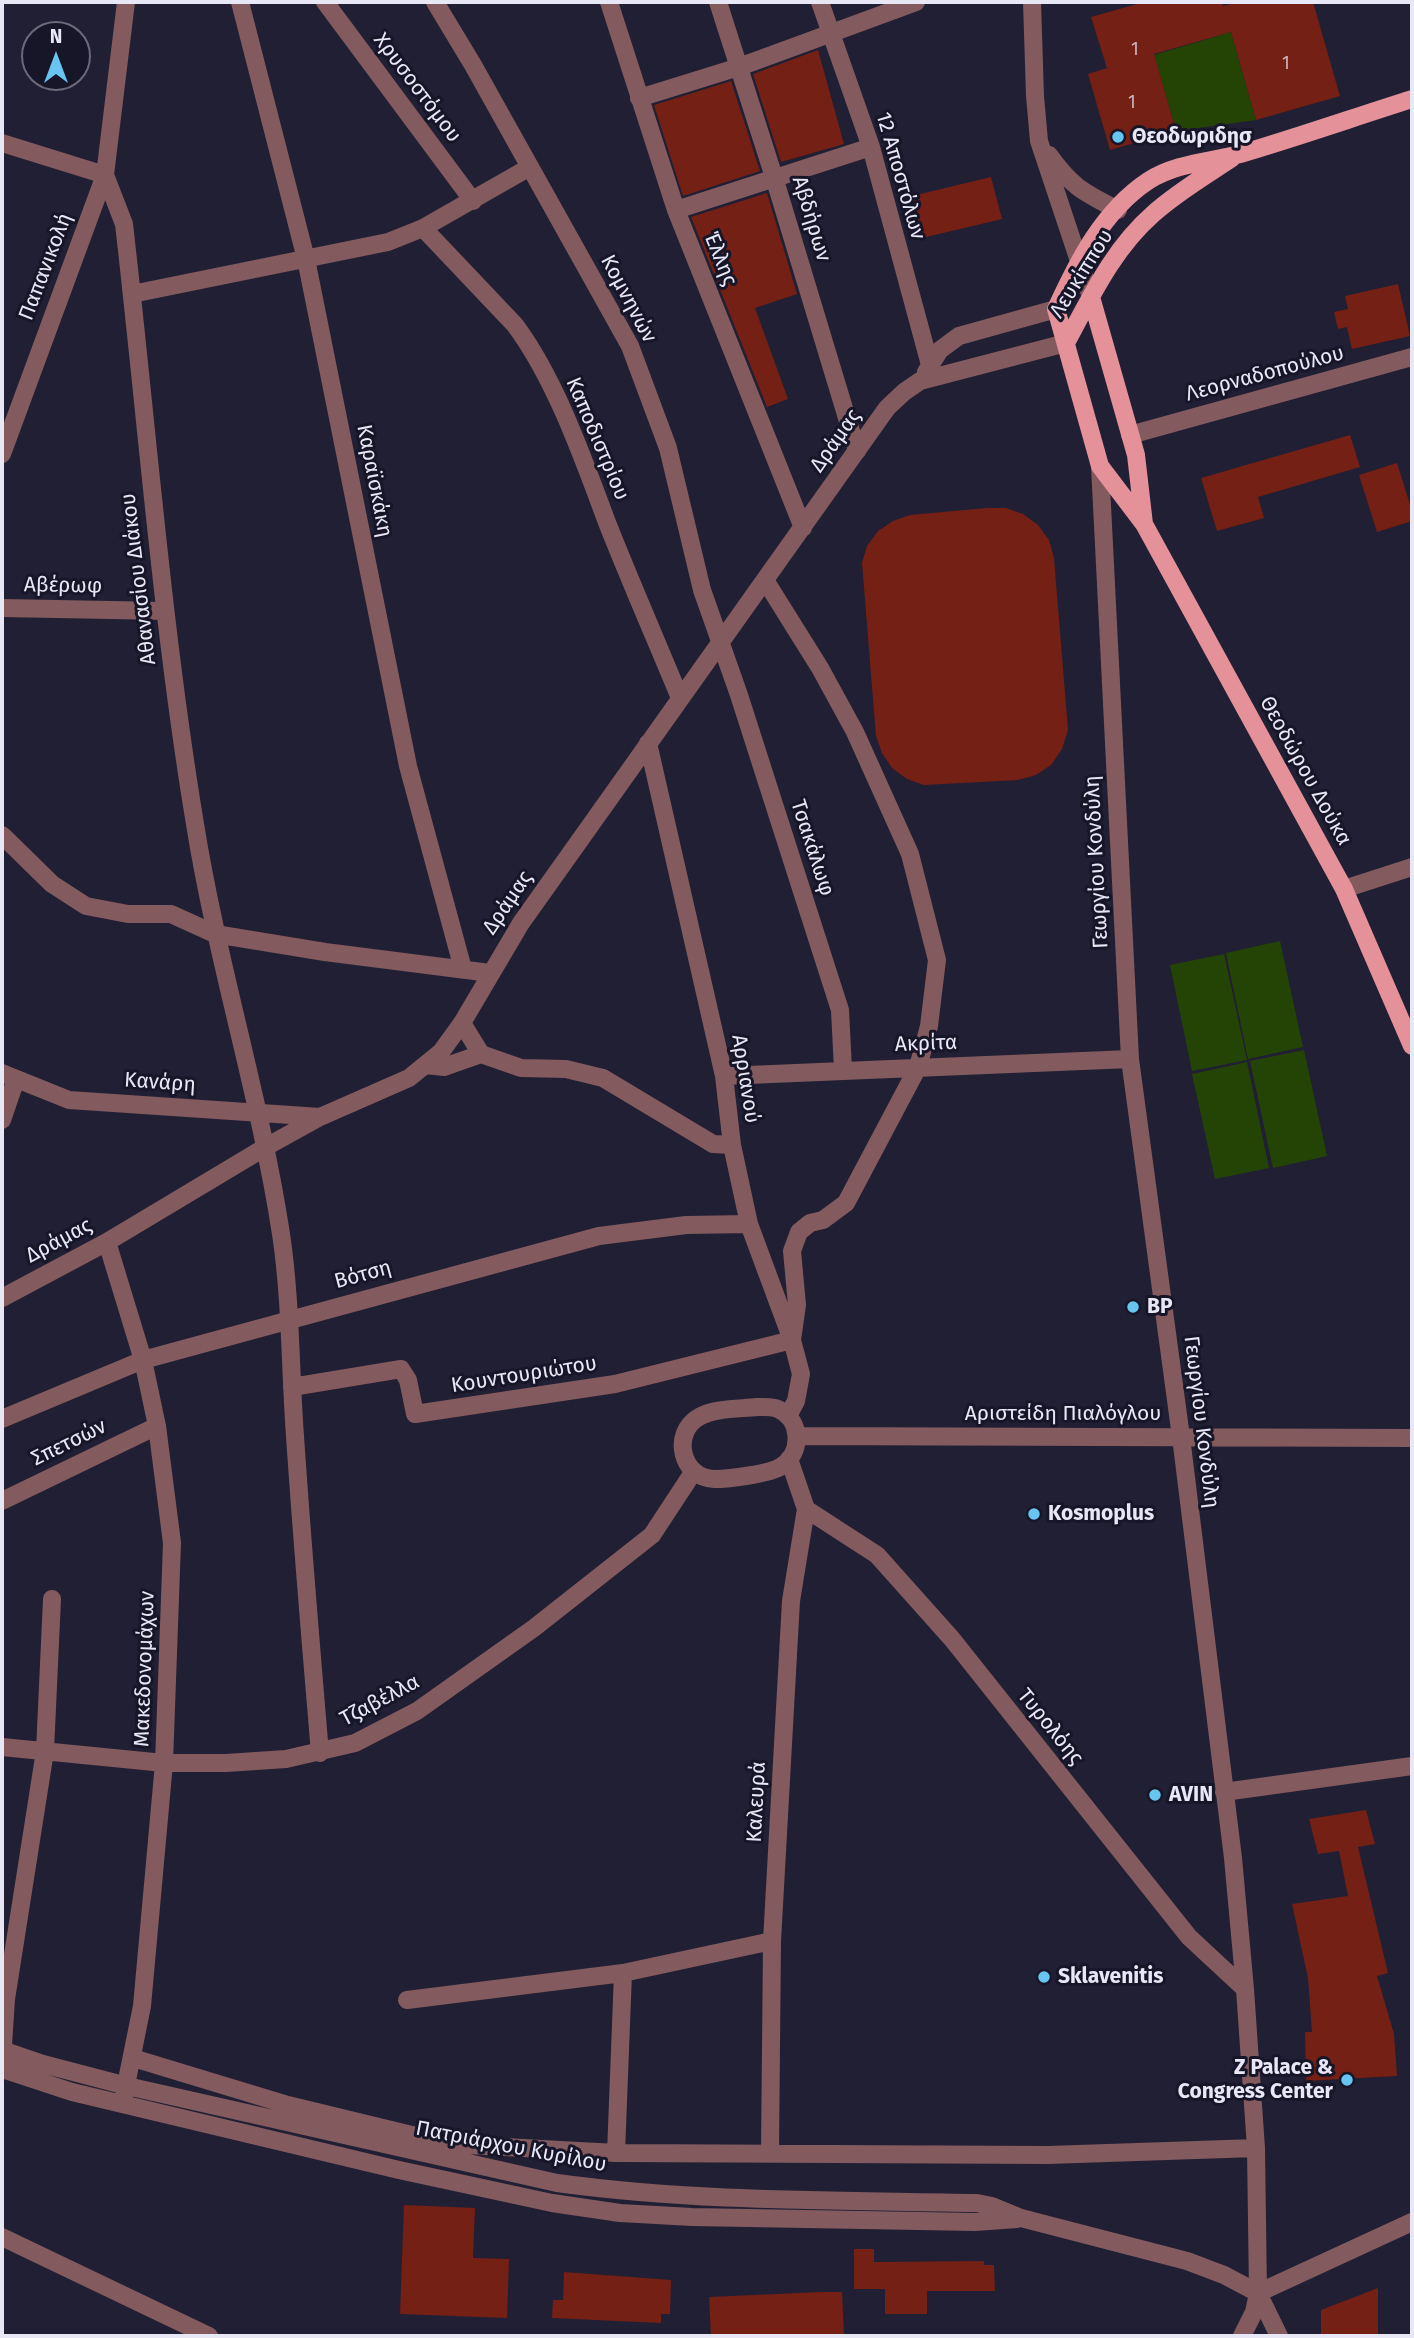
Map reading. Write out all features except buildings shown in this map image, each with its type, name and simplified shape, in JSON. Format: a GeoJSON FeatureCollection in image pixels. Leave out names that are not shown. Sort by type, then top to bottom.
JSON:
{"type":"FeatureCollection","features":[{"type":"Feature","properties":{"kind":"main road","name":"Λευκίππου"},"geometry":{"type":"LineString","coordinates":[[1056,309],[1078,262],[1099,230],[1150,180],[1185,165],[1238,154],[1412,99]]}},
{"type":"Feature","properties":{"kind":"main road","name":"Λευκίππου"},"geometry":{"type":"LineString","coordinates":[[1066,343],[1111,262],[1152,215],[1238,154]]}},
{"type":"Feature","properties":{"kind":"main road","name":"Θεοδώρου Δούκα"},"geometry":{"type":"LineString","coordinates":[[1091,297],[1136,455],[1144,524]]}},
{"type":"Feature","properties":{"kind":"main road","name":"Θεοδώρου Δούκα"},"geometry":{"type":"LineString","coordinates":[[1056,309],[1100,466],[1144,524],[1343,889],[1412,1046]]}},
{"type":"Feature","properties":{"kind":"street","name":"Αθανασίου Διάκου"},"geometry":{"type":"LineString","coordinates":[[126,2],[105,176],[124,224],[165,611],[187,776],[215,934],[264,1148]]}},
{"type":"Feature","properties":{"kind":"street","name":"Καραϊσκάκη"},"geometry":{"type":"LineString","coordinates":[[240,2],[306,259],[406,755],[463,969]]}},
{"type":"Feature","properties":{"kind":"street","name":"Χρυσοστόμου"},"geometry":{"type":"LineString","coordinates":[[325,2],[473,201]]}},
{"type":"Feature","properties":{"kind":"street","name":"Κομνηνών"},"geometry":{"type":"LineString","coordinates":[[435,2],[630,346],[668,448],[702,590],[720,642]]}},
{"type":"Feature","properties":{"kind":"street","name":"Έλλης"},"geometry":{"type":"LineString","coordinates":[[609,2],[676,210],[803,528]]}},
{"type":"Feature","properties":{"kind":"street","name":"Αβδήρων"},"geometry":{"type":"LineString","coordinates":[[718,2],[857,451]]}},
{"type":"Feature","properties":{"kind":"street","name":"12 Αποστόλων"},"geometry":{"type":"LineString","coordinates":[[820,2],[871,147],[930,365]]}},
{"type":"Feature","properties":{"kind":"street"},"geometry":{"type":"LineString","coordinates":[[639,99],[739,67],[916,2]]}},
{"type":"Feature","properties":{"kind":"street"},"geometry":{"type":"LineString","coordinates":[[1031,2],[1039,141],[1091,297]]}},
{"type":"Feature","properties":{"kind":"street"},"geometry":{"type":"LineString","coordinates":[[1039,141],[1065,178],[1081,191],[1118,210]]}},
{"type":"Feature","properties":{"kind":"street"},"geometry":{"type":"LineString","coordinates":[[2,143],[105,176]]}},
{"type":"Feature","properties":{"kind":"street"},"geometry":{"type":"LineString","coordinates":[[676,210],[871,147]]}},
{"type":"Feature","properties":{"kind":"street"},"geometry":{"type":"LineString","coordinates":[[132,294],[388,242],[423,229],[530,167]]}},
{"type":"Feature","properties":{"kind":"street","name":"Παπανικολή"},"geometry":{"type":"LineString","coordinates":[[2,454],[105,176]]}},
{"type":"Feature","properties":{"kind":"street","name":"Καποδιστρίου"},"geometry":{"type":"LineString","coordinates":[[423,229],[515,325],[526,340],[573,433],[680,698]]}},
{"type":"Feature","properties":{"kind":"street","name":"Δράμας"},"geometry":{"type":"LineString","coordinates":[[920,381],[940,350],[960,335],[1056,309]]}},
{"type":"Feature","properties":{"kind":"street","name":"Δράμας"},"geometry":{"type":"LineString","coordinates":[[2,1298],[107,1242],[320,1117],[393,1086],[426,1066],[441,1052],[462,1023],[521,923],[887,408],[920,381],[1066,343]]}},
{"type":"Feature","properties":{"kind":"street","name":"Λεορναδοπούλου"},"geometry":{"type":"LineString","coordinates":[[1130,435],[1412,357]]}},
{"type":"Feature","properties":{"kind":"street","name":"Γεωργίου Κονδύλη"},"geometry":{"type":"LineString","coordinates":[[1100,466],[1130,1059],[1181,1437],[1245,1989],[1256,2148],[1258,2293],[1279,2336]]}},
{"type":"Feature","properties":{"kind":"street"},"geometry":{"type":"LineString","coordinates":[[765,580],[820,668],[849,722],[910,854],[937,960],[929,1026],[918,1067],[846,1203],[823,1220],[810,1223],[799,1232],[792,1251],[797,1305],[792,1339]]}},
{"type":"Feature","properties":{"kind":"street","name":"Αβέρωφ"},"geometry":{"type":"LineString","coordinates":[[2,608],[165,611]]}},
{"type":"Feature","properties":{"kind":"street","name":"Τσακάλωφ"},"geometry":{"type":"LineString","coordinates":[[720,642],[840,1010],[843,1070]]}},
{"type":"Feature","properties":{"kind":"street","name":"Αρριανού"},"geometry":{"type":"LineString","coordinates":[[648,743],[724,1076],[732,1145],[749,1224],[792,1339],[800,1374],[796,1401],[788,1416]]}},
{"type":"Feature","properties":{"kind":"street"},"geometry":{"type":"LineString","coordinates":[[2,835],[52,884],[86,906],[128,914],[171,914],[215,934],[490,974]]}},
{"type":"Feature","properties":{"kind":"street"},"geometry":{"type":"LineString","coordinates":[[1343,889],[1412,867]]}},
{"type":"Feature","properties":{"kind":"street"},"geometry":{"type":"LineString","coordinates":[[462,1023],[481,1054]]}},
{"type":"Feature","properties":{"kind":"street"},"geometry":{"type":"LineString","coordinates":[[426,1066],[444,1067],[481,1054],[521,1068],[566,1069],[603,1078],[713,1144],[732,1145]]}},
{"type":"Feature","properties":{"kind":"street","name":"Ακρίτα"},"geometry":{"type":"LineString","coordinates":[[724,1076],[1130,1059]]}},
{"type":"Feature","properties":{"kind":"street"},"geometry":{"type":"LineString","coordinates":[[2,1120],[9,1076]]}},
{"type":"Feature","properties":{"kind":"street","name":"Κανάρη"},"geometry":{"type":"LineString","coordinates":[[9,1076],[69,1100],[320,1117]]}},
{"type":"Feature","properties":{"kind":"street"},"geometry":{"type":"LineString","coordinates":[[264,1148],[281,1234],[300,1518],[320,1753]]}},
{"type":"Feature","properties":{"kind":"street","name":"Βότση"},"geometry":{"type":"LineString","coordinates":[[2,1419],[143,1360],[599,1236],[686,1225],[749,1224]]}},
{"type":"Feature","properties":{"kind":"street","name":"Μακεδονομάχων"},"geometry":{"type":"LineString","coordinates":[[107,1242],[143,1360],[157,1426],[172,1543],[164,1763],[142,2006],[122,2104]]}},
{"type":"Feature","properties":{"kind":"street","name":"Κουντουριώτου"},"geometry":{"type":"LineString","coordinates":[[292,1387],[401,1370],[408,1380],[415,1414],[615,1384],[792,1339]]}},
{"type":"Feature","properties":{"kind":"street"},"geometry":{"type":"LineString","coordinates":[[757,1407],[779,1409],[794,1425],[797,1436],[796,1447],[789,1460],[774,1470],[714,1479],[694,1471],[683,1454],[684,1434],[698,1418],[707,1414],[757,1407]]}},
{"type":"Feature","properties":{"kind":"street","name":"Σπετσών"},"geometry":{"type":"LineString","coordinates":[[2,1501],[157,1426]]}},
{"type":"Feature","properties":{"kind":"street","name":"Αριστείδη Πιαλόγλου"},"geometry":{"type":"LineString","coordinates":[[797,1436],[1412,1438]]}},
{"type":"Feature","properties":{"kind":"street","name":"Καλευρά"},"geometry":{"type":"LineString","coordinates":[[770,2152],[772,1941],[791,1601],[806,1509],[789,1460]]}},
{"type":"Feature","properties":{"kind":"street","name":"Τζαβέλλα"},"geometry":{"type":"LineString","coordinates":[[2,1747],[164,1763],[262,1761],[320,1753],[355,1743],[417,1712],[534,1629],[652,1535],[694,1471]]}},
{"type":"Feature","properties":{"kind":"street","name":"Τυρολόης"},"geometry":{"type":"LineString","coordinates":[[806,1509],[877,1555],[951,1639],[1189,1937],[1245,1989]]}},
{"type":"Feature","properties":{"kind":"street"},"geometry":{"type":"LineString","coordinates":[[2,2071],[6,1999],[45,1751],[52,1599]]}},
{"type":"Feature","properties":{"kind":"street"},"geometry":{"type":"LineString","coordinates":[[1224,1792],[1412,1766]]}},
{"type":"Feature","properties":{"kind":"street"},"geometry":{"type":"LineString","coordinates":[[407,2000],[623,1973],[772,1941]]}},
{"type":"Feature","properties":{"kind":"street"},"geometry":{"type":"LineString","coordinates":[[616,2153],[623,1973]]}},
{"type":"Feature","properties":{"kind":"street","name":"Πατριάρχου Κυρίλου"},"geometry":{"type":"LineString","coordinates":[[2,2050],[43,2064],[127,2085],[558,2183],[693,2196],[977,2203],[1021,2218],[1187,2260],[1258,2293]]}},
{"type":"Feature","properties":{"kind":"street"},"geometry":{"type":"LineString","coordinates":[[133,2058],[288,2105],[449,2144],[616,2153],[1048,2155],[1256,2148]]}},
{"type":"Feature","properties":{"kind":"street","name":"Πατριάρχου Κυρίλου"},"geometry":{"type":"LineString","coordinates":[[2,2071],[72,2092],[399,2170],[552,2203],[620,2213],[692,2217],[975,2222],[1021,2218]]}},
{"type":"Feature","properties":{"kind":"street"},"geometry":{"type":"LineString","coordinates":[[399,2170],[404,2149]]}},
{"type":"Feature","properties":{"kind":"street"},"geometry":{"type":"LineString","coordinates":[[692,2217],[693,2196]]}},
{"type":"Feature","properties":{"kind":"street"},"geometry":{"type":"LineString","coordinates":[[1242,2336],[1254,2312],[1258,2293],[1412,2222]]}},
{"type":"Feature","properties":{"kind":"street"},"geometry":{"type":"LineString","coordinates":[[2,2237],[209,2336]]}},
{"type":"Feature","properties":{"kind":"green space"},"geometry":{"type":"Polygon","coordinates":[[[1231,32],[1256,120],[1176,131],[1154,55],[1231,32]]]}},
{"type":"Feature","properties":{"kind":"green space"},"geometry":{"type":"Polygon","coordinates":[[[1280,941],[1303,1047],[1248,1059],[1226,953],[1280,941]]]}},
{"type":"Feature","properties":{"kind":"green space"},"geometry":{"type":"Polygon","coordinates":[[[1224,954],[1247,1060],[1192,1071],[1170,965],[1224,954]]]}},
{"type":"Feature","properties":{"kind":"green space"},"geometry":{"type":"Polygon","coordinates":[[[1304,1050],[1327,1156],[1273,1168],[1250,1061],[1304,1050]]]}},
{"type":"Feature","properties":{"kind":"green space"},"geometry":{"type":"Polygon","coordinates":[[[1247,1062],[1269,1168],[1215,1179],[1192,1074],[1247,1062]]]}},
{"type":"Feature","properties":{"kind":"place","name":"Θεοδωριδησ"},"geometry":{"type":"Point","coordinates":[1118,137]}},
{"type":"Feature","properties":{"kind":"place","name":"BP"},"geometry":{"type":"Point","coordinates":[1133,1307]}},
{"type":"Feature","properties":{"kind":"place","name":"Kosmoplus"},"geometry":{"type":"Point","coordinates":[1034,1514]}},
{"type":"Feature","properties":{"kind":"place","name":"AVIN"},"geometry":{"type":"Point","coordinates":[1155,1795]}},
{"type":"Feature","properties":{"kind":"place","name":"Sklavenitis"},"geometry":{"type":"Point","coordinates":[1044,1977]}},
{"type":"Feature","properties":{"kind":"place","name":"Z Palace & Congress Center"},"geometry":{"type":"Point","coordinates":[1347,2080]}}]}
